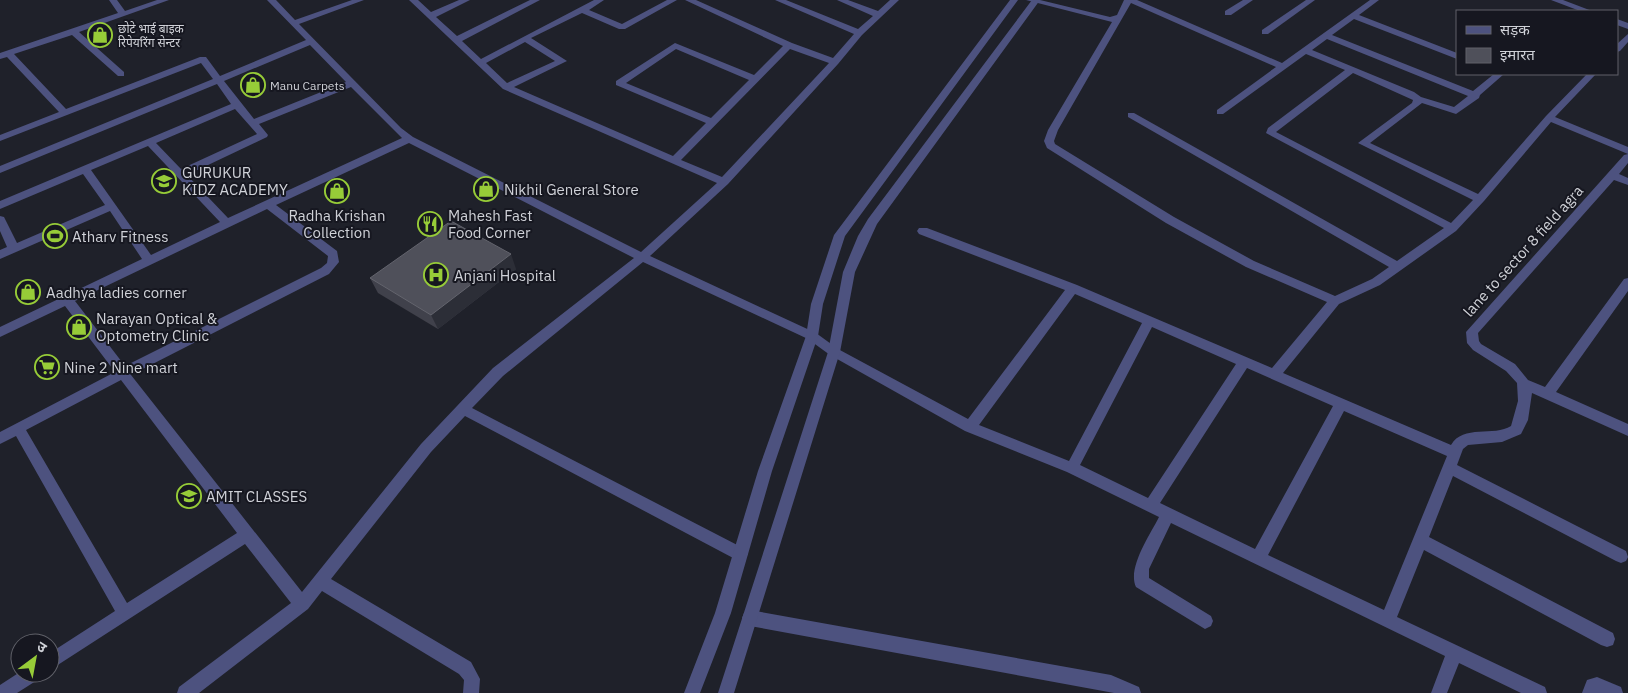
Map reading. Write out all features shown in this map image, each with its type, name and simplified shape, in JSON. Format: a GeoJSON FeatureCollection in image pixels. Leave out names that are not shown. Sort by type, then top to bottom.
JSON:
{"type":"FeatureCollection","features":[{"type":"Feature","properties":{"kind":"street"},"geometry":{"type":"LineString","coordinates":[[113,0],[123,15]]}},
{"type":"Feature","properties":{"kind":"street"},"geometry":{"type":"LineString","coordinates":[[64,112],[4,55],[165,0]]}},
{"type":"Feature","properties":{"kind":"street"},"geometry":{"type":"LineString","coordinates":[[271,0],[409,139],[642,257],[812,336],[834,352],[970,427],[1072,468],[1539,693]]}},
{"type":"Feature","properties":{"kind":"street"},"geometry":{"type":"LineString","coordinates":[[294,23],[360,0]]}},
{"type":"Feature","properties":{"kind":"street"},"geometry":{"type":"LineString","coordinates":[[413,0],[506,87],[724,182]]}},
{"type":"Feature","properties":{"kind":"street"},"geometry":{"type":"LineString","coordinates":[[430,16],[466,0]]}},
{"type":"Feature","properties":{"kind":"street"},"geometry":{"type":"LineString","coordinates":[[456,40],[536,0]]}},
{"type":"Feature","properties":{"kind":"street"},"geometry":{"type":"LineString","coordinates":[[480,63],[600,0]]}},
{"type":"Feature","properties":{"kind":"street"},"geometry":{"type":"LineString","coordinates":[[582,10],[622,26],[673,0]]}},
{"type":"Feature","properties":{"kind":"street"},"geometry":{"type":"LineString","coordinates":[[689,0],[789,45],[834,62]]}},
{"type":"Feature","properties":{"kind":"street"},"geometry":{"type":"LineString","coordinates":[[778,0],[859,33]]}},
{"type":"Feature","properties":{"kind":"street"},"geometry":{"type":"LineString","coordinates":[[841,0],[880,16]]}},
{"type":"Feature","properties":{"kind":"street"},"geometry":{"type":"LineString","coordinates":[[185,693],[302,604],[426,448],[498,372],[642,257],[724,182],[859,33],[880,16],[895,0]]}},
{"type":"Feature","properties":{"kind":"street"},"geometry":{"type":"LineString","coordinates":[[692,693],[723,613],[765,472],[812,336],[817,304],[840,235],[1014,0]]}},
{"type":"Feature","properties":{"kind":"street"},"geometry":{"type":"LineString","coordinates":[[726,693],[834,352],[849,272],[872,222],[1034,0],[1106,20],[1119,18]]}},
{"type":"Feature","properties":{"kind":"street"},"geometry":{"type":"LineString","coordinates":[[1284,67],[1129,0],[1053,130],[1049,141],[1051,146],[1170,220],[1250,264],[1335,301]]}},
{"type":"Feature","properties":{"kind":"street"},"geometry":{"type":"LineString","coordinates":[[1228,13],[1249,0]]}},
{"type":"Feature","properties":{"kind":"street"},"geometry":{"type":"LineString","coordinates":[[1265,32],[1311,0]]}},
{"type":"Feature","properties":{"kind":"street"},"geometry":{"type":"LineString","coordinates":[[1220,112],[1307,51],[1375,0]]}},
{"type":"Feature","properties":{"kind":"street"},"geometry":{"type":"LineString","coordinates":[[1555,0],[1568,8],[1581,10]]}},
{"type":"Feature","properties":{"kind":"street"},"geometry":{"type":"LineString","coordinates":[[1354,16],[1456,56]]}},
{"type":"Feature","properties":{"kind":"street"},"geometry":{"type":"LineString","coordinates":[[74,32],[121,74]]}},
{"type":"Feature","properties":{"kind":"street"},"geometry":{"type":"LineString","coordinates":[[1327,36],[1476,96]]}},
{"type":"Feature","properties":{"kind":"street"},"geometry":{"type":"LineString","coordinates":[[1618,47],[1628,37]]}},
{"type":"Feature","properties":{"kind":"street"},"geometry":{"type":"LineString","coordinates":[[506,87],[562,60],[525,38]]}},
{"type":"Feature","properties":{"kind":"street"},"geometry":{"type":"LineString","coordinates":[[0,170],[312,41]]}},
{"type":"Feature","properties":{"kind":"street"},"geometry":{"type":"LineString","coordinates":[[674,161],[789,45]]}},
{"type":"Feature","properties":{"kind":"street"},"geometry":{"type":"LineString","coordinates":[[713,122],[618,83],[675,46],[756,80]]}},
{"type":"Feature","properties":{"kind":"street"},"geometry":{"type":"LineString","coordinates":[[1307,51],[1411,94],[1418,99],[1456,111],[1476,96],[1498,75]]}},
{"type":"Feature","properties":{"kind":"street"},"geometry":{"type":"LineString","coordinates":[[0,138],[203,59],[237,105],[263,135],[180,174]]}},
{"type":"Feature","properties":{"kind":"street"},"geometry":{"type":"LineString","coordinates":[[1351,70],[1271,130],[1270,133],[1452,228]]}},
{"type":"Feature","properties":{"kind":"street"},"geometry":{"type":"LineString","coordinates":[[1274,375],[1335,301],[1376,282],[1452,228],[1480,199],[1549,118],[1591,75]]}},
{"type":"Feature","properties":{"kind":"street"},"geometry":{"type":"LineString","coordinates":[[252,123],[352,83]]}},
{"type":"Feature","properties":{"kind":"street"},"geometry":{"type":"LineString","coordinates":[[1418,99],[1417,104],[1363,143],[1480,199]]}},
{"type":"Feature","properties":{"kind":"street"},"geometry":{"type":"LineString","coordinates":[[0,205],[237,105]]}},
{"type":"Feature","properties":{"kind":"street"},"geometry":{"type":"LineString","coordinates":[[1131,115],[1399,267]]}},
{"type":"Feature","properties":{"kind":"street"},"geometry":{"type":"LineString","coordinates":[[1549,118],[1628,151]]}},
{"type":"Feature","properties":{"kind":"street"},"geometry":{"type":"LineString","coordinates":[[0,332],[227,223],[409,139]]}},
{"type":"Feature","properties":{"kind":"street"},"geometry":{"type":"LineString","coordinates":[[149,142],[227,223]]}},
{"type":"Feature","properties":{"kind":"street","name":"lane to sector 8 field agra"},"geometry":{"type":"LineString","coordinates":[[1524,384],[1518,373],[1473,343],[1472,332],[1628,157]]}},
{"type":"Feature","properties":{"kind":"street"},"geometry":{"type":"LineString","coordinates":[[85,169],[149,261]]}},
{"type":"Feature","properties":{"kind":"street"},"geometry":{"type":"LineString","coordinates":[[1612,175],[1628,182]]}},
{"type":"Feature","properties":{"kind":"street"},"geometry":{"type":"LineString","coordinates":[[0,438],[122,372],[325,271],[332,265],[334,260],[333,254],[268,204]]}},
{"type":"Feature","properties":{"kind":"street"},"geometry":{"type":"LineString","coordinates":[[0,255],[112,206]]}},
{"type":"Feature","properties":{"kind":"street"},"geometry":{"type":"LineString","coordinates":[[0,220],[14,249]]}},
{"type":"Feature","properties":{"kind":"street"},"geometry":{"type":"LineString","coordinates":[[923,231],[1073,288],[1455,453]]}},
{"type":"Feature","properties":{"kind":"street"},"geometry":{"type":"LineString","coordinates":[[1547,394],[1628,282]]}},
{"type":"Feature","properties":{"kind":"street"},"geometry":{"type":"LineString","coordinates":[[970,427],[1073,288]]}},
{"type":"Feature","properties":{"kind":"street"},"geometry":{"type":"LineString","coordinates":[[67,300],[246,535],[302,604]]}},
{"type":"Feature","properties":{"kind":"street"},"geometry":{"type":"LineString","coordinates":[[1072,468],[1148,321]]}},
{"type":"Feature","properties":{"kind":"street"},"geometry":{"type":"LineString","coordinates":[[1150,506],[1244,362]]}},
{"type":"Feature","properties":{"kind":"street"},"geometry":{"type":"LineString","coordinates":[[1524,384],[1628,430]]}},
{"type":"Feature","properties":{"kind":"street"},"geometry":{"type":"LineString","coordinates":[[1388,620],[1449,467],[1461,442],[1466,439],[1496,437],[1515,430],[1520,424],[1526,394],[1524,384]]}},
{"type":"Feature","properties":{"kind":"street"},"geometry":{"type":"LineString","coordinates":[[1258,558],[1341,404]]}},
{"type":"Feature","properties":{"kind":"street"},"geometry":{"type":"LineString","coordinates":[[462,409],[740,554]]}},
{"type":"Feature","properties":{"kind":"street"},"geometry":{"type":"LineString","coordinates":[[18,428],[125,614]]}},
{"type":"Feature","properties":{"kind":"street"},"geometry":{"type":"LineString","coordinates":[[1449,467],[1621,556]]}},
{"type":"Feature","properties":{"kind":"street"},"geometry":{"type":"LineString","coordinates":[[1168,515],[1141,569],[1141,582],[1205,621]]}},
{"type":"Feature","properties":{"kind":"street"},"geometry":{"type":"LineString","coordinates":[[60,656],[246,535]]}},
{"type":"Feature","properties":{"kind":"street"},"geometry":{"type":"LineString","coordinates":[[1420,540],[1607,639]]}},
{"type":"Feature","properties":{"kind":"street"},"geometry":{"type":"LineString","coordinates":[[320,581],[465,668],[471,676],[473,685],[471,693]]}},
{"type":"Feature","properties":{"kind":"street"},"geometry":{"type":"LineString","coordinates":[[750,618],[1111,683],[1132,693]]}},
{"type":"Feature","properties":{"kind":"street"},"geometry":{"type":"LineString","coordinates":[[1439,693],[1455,652]]}},
{"type":"Feature","properties":{"kind":"street"},"geometry":{"type":"LineString","coordinates":[[2,693],[18,683]]}},
{"type":"Feature","properties":{"kind":"street"},"geometry":{"type":"LineString","coordinates":[[1590,693],[1593,686],[1597,685],[1615,693]]}},
{"type":"Feature","properties":{"kind":"building"},"geometry":{"type":"Polygon","coordinates":[[[451,221],[511,254],[431,315],[370,278],[451,221]]]}},
{"type":"Feature","properties":{"kind":"place","name":"छोटे भाई बाइक रिपेयरिंग सेन्टर"},"geometry":{"type":"Point","coordinates":[100,35]}},
{"type":"Feature","properties":{"kind":"place","name":"Manu Carpets"},"geometry":{"type":"Point","coordinates":[253,85]}},
{"type":"Feature","properties":{"kind":"place","name":"GURUKUR KIDZ ACADEMY"},"geometry":{"type":"Point","coordinates":[164,181]}},
{"type":"Feature","properties":{"kind":"place","name":"Nikhil General Store"},"geometry":{"type":"Point","coordinates":[486,189]}},
{"type":"Feature","properties":{"kind":"place","name":"Radha Krishan Collection"},"geometry":{"type":"Point","coordinates":[337,191]}},
{"type":"Feature","properties":{"kind":"place","name":"Mahesh Fast Food Corner"},"geometry":{"type":"Point","coordinates":[430,224]}},
{"type":"Feature","properties":{"kind":"place","name":"Atharv Fitness"},"geometry":{"type":"Point","coordinates":[55,236]}},
{"type":"Feature","properties":{"kind":"place","name":"Anjani Hospital"},"geometry":{"type":"Point","coordinates":[436,275]}},
{"type":"Feature","properties":{"kind":"place","name":"Aadhya ladies corner"},"geometry":{"type":"Point","coordinates":[28,292]}},
{"type":"Feature","properties":{"kind":"place","name":"Narayan Optical & Optometry Clinic"},"geometry":{"type":"Point","coordinates":[79,327]}},
{"type":"Feature","properties":{"kind":"place","name":"Nine 2 Nine mart"},"geometry":{"type":"Point","coordinates":[47,367]}},
{"type":"Feature","properties":{"kind":"place","name":"AMIT CLASSES"},"geometry":{"type":"Point","coordinates":[189,496]}}]}
